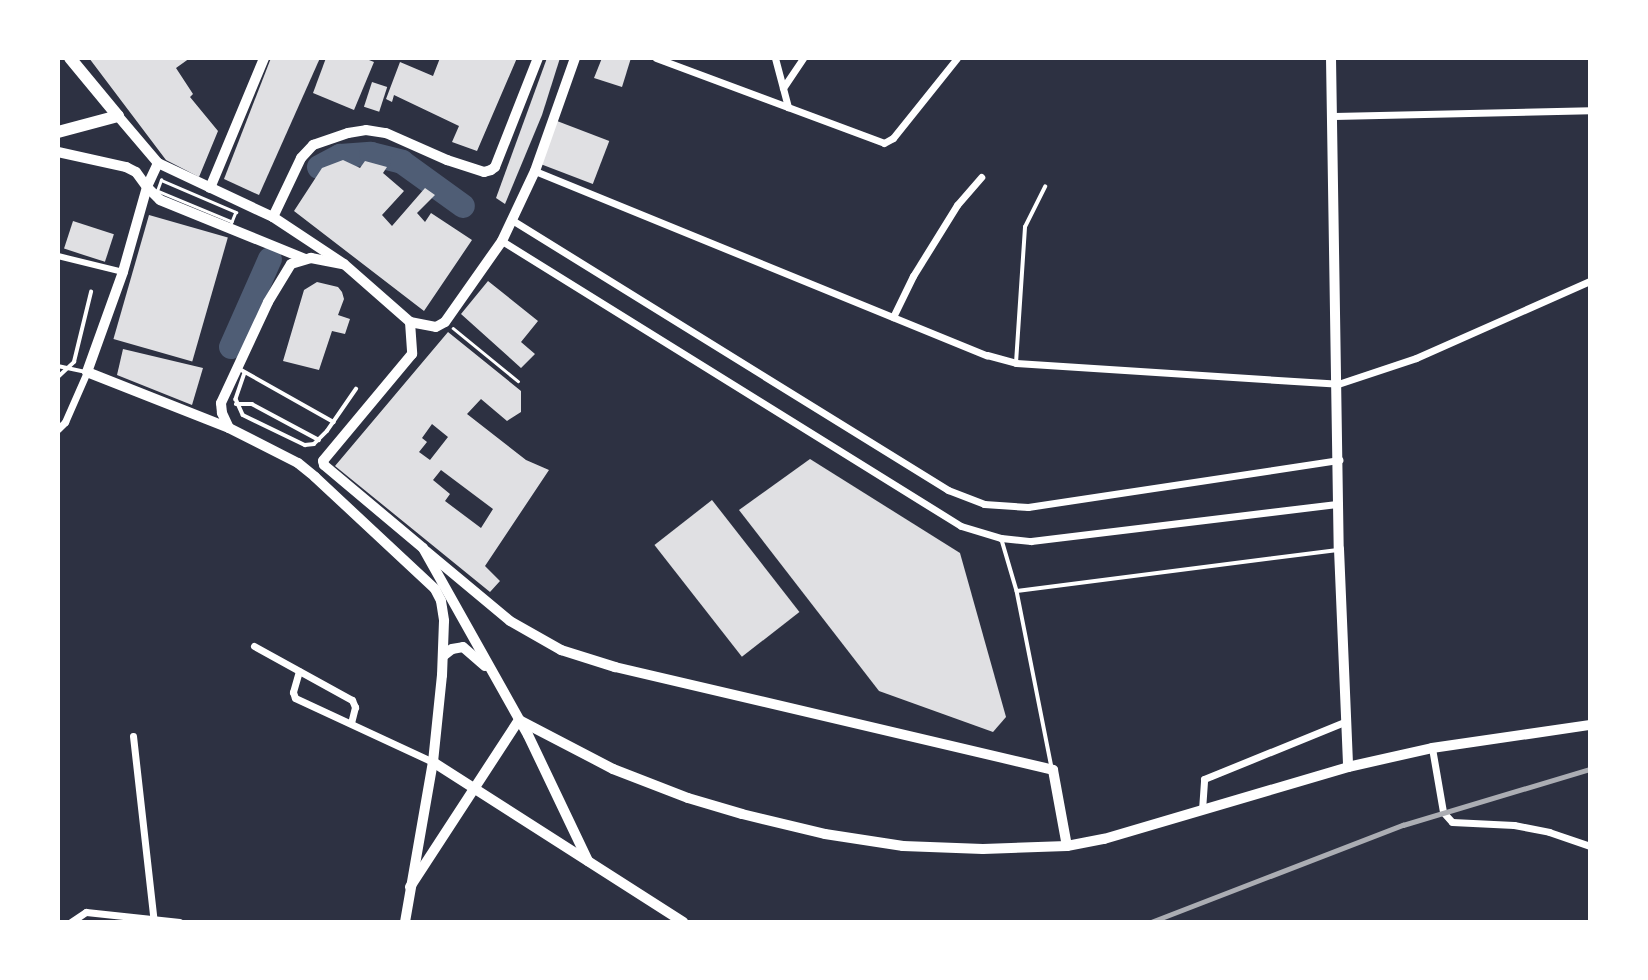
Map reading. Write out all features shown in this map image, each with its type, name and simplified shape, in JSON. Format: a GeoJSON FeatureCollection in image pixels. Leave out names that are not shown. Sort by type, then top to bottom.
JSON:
{"type":"FeatureCollection","features":[{"type":"Feature","properties":{"kind":"main road"},"geometry":{"type":"LineString","coordinates":[[70,58],[158,163],[273,217],[344,264],[410,322],[413,349],[408,360],[323,461],[299,463]]}},
{"type":"Feature","properties":{"kind":"main road"},"geometry":{"type":"LineString","coordinates":[[58,132],[118,116]]}},
{"type":"Feature","properties":{"kind":"main road"},"geometry":{"type":"LineString","coordinates":[[58,152],[126,167],[136,172],[146,187],[123,272],[87,372],[229,428],[299,463],[439,586],[443,610],[443,656],[433,762],[683,922]]}},
{"type":"Feature","properties":{"kind":"main road"},"geometry":{"type":"LineString","coordinates":[[323,461],[334,474],[423,548],[439,586],[493,672],[519,720],[589,862]]}},
{"type":"Feature","properties":{"kind":"main road"},"geometry":{"type":"LineString","coordinates":[[443,656],[452,649],[463,647],[493,672]]}},
{"type":"Feature","properties":{"kind":"street"},"geometry":{"type":"LineString","coordinates":[[210,188],[264,58]]}},
{"type":"Feature","properties":{"kind":"street"},"geometry":{"type":"LineString","coordinates":[[273,217],[301,158],[313,145],[348,133],[366,130],[386,133],[447,160],[484,172],[491,170],[495,167],[538,58]]}},
{"type":"Feature","properties":{"kind":"street"},"geometry":{"type":"LineString","coordinates":[[410,322],[436,327],[445,322],[502,241],[534,171],[575,58]]}},
{"type":"Feature","properties":{"kind":"street"},"geometry":{"type":"LineString","coordinates":[[656,58],[887,143],[957,58]]}},
{"type":"Feature","properties":{"kind":"street"},"geometry":{"type":"LineString","coordinates":[[775,58],[788,107]]}},
{"type":"Feature","properties":{"kind":"street"},"geometry":{"type":"LineString","coordinates":[[783,88],[803,58]]}},
{"type":"Feature","properties":{"kind":"street"},"geometry":{"type":"LineString","coordinates":[[1331,58],[1339,549],[1348,767]]}},
{"type":"Feature","properties":{"kind":"street"},"geometry":{"type":"LineString","coordinates":[[1334,116],[1590,110]]}},
{"type":"Feature","properties":{"kind":"street"},"geometry":{"type":"LineString","coordinates":[[158,163],[146,187],[167,204],[305,259],[344,264]]}},
{"type":"Feature","properties":{"kind":"street"},"geometry":{"type":"LineString","coordinates":[[534,171],[987,355],[1016,363],[1338,384],[1416,358],[1590,281]]}},
{"type":"Feature","properties":{"kind":"street"},"geometry":{"type":"LineString","coordinates":[[893,317],[913,276],[957,205],[981,177]]}},
{"type":"Feature","properties":{"kind":"street"},"geometry":{"type":"LineString","coordinates":[[512,220],[948,490],[984,504],[1028,507],[1339,460]]}},
{"type":"Feature","properties":{"kind":"street"},"geometry":{"type":"LineString","coordinates":[[502,241],[961,526],[1001,538],[1031,541],[1339,504]]}},
{"type":"Feature","properties":{"kind":"street"},"geometry":{"type":"LineString","coordinates":[[58,256],[123,272]]}},
{"type":"Feature","properties":{"kind":"street"},"geometry":{"type":"LineString","coordinates":[[229,428],[220,407],[241,370],[268,302],[291,264],[305,259]]}},
{"type":"Feature","properties":{"kind":"street"},"geometry":{"type":"LineString","coordinates":[[58,429],[65,422],[87,372]]}},
{"type":"Feature","properties":{"kind":"street"},"geometry":{"type":"LineString","coordinates":[[423,548],[510,621],[561,650],[615,667],[1053,770],[1068,846]]}},
{"type":"Feature","properties":{"kind":"street"},"geometry":{"type":"LineString","coordinates":[[254,646],[352,701],[355,707],[351,723]]}},
{"type":"Feature","properties":{"kind":"street"},"geometry":{"type":"LineString","coordinates":[[299,671],[293,692],[295,698],[433,762],[405,922]]}},
{"type":"Feature","properties":{"kind":"street"},"geometry":{"type":"LineString","coordinates":[[410,887],[472,788],[519,720],[612,769],[688,799],[825,834],[903,846],[984,849],[1068,846],[1104,839],[1348,767],[1432,748],[1590,725]]}},
{"type":"Feature","properties":{"kind":"street"},"geometry":{"type":"LineString","coordinates":[[1202,810],[1204,779],[1348,721]]}},
{"type":"Feature","properties":{"kind":"street"},"geometry":{"type":"LineString","coordinates":[[133,736],[154,920]]}},
{"type":"Feature","properties":{"kind":"street"},"geometry":{"type":"LineString","coordinates":[[1432,748],[1446,818],[1460,825],[1514,825],[1549,832],[1590,846]]}},
{"type":"Feature","properties":{"kind":"street"},"geometry":{"type":"LineString","coordinates":[[71,922],[86,912],[179,922]]}},
{"type":"Feature","properties":{"kind":"lane"},"geometry":{"type":"LineString","coordinates":[[1016,363],[1025,227],[1045,187]]}},
{"type":"Feature","properties":{"kind":"lane"},"geometry":{"type":"LineString","coordinates":[[58,377],[74,362],[91,292]]}},
{"type":"Feature","properties":{"kind":"lane"},"geometry":{"type":"LineString","coordinates":[[58,366],[87,372]]}},
{"type":"Feature","properties":{"kind":"lane"},"geometry":{"type":"LineString","coordinates":[[334,422],[241,370],[236,404],[243,415],[305,445],[319,440],[334,422],[356,389]]}},
{"type":"Feature","properties":{"kind":"lane"},"geometry":{"type":"LineString","coordinates":[[236,404],[252,404],[319,440]]}},
{"type":"Feature","properties":{"kind":"lane"},"geometry":{"type":"LineString","coordinates":[[1001,538],[1017,591],[1053,770]]}},
{"type":"Feature","properties":{"kind":"lane"},"geometry":{"type":"LineString","coordinates":[[1017,591],[1339,549]]}},
{"type":"Feature","properties":{"kind":"path"},"geometry":{"type":"LineString","coordinates":[[445,322],[518,381]]}},
{"type":"Feature","properties":{"kind":"building"},"geometry":{"type":"Polygon","coordinates":[[[89,58],[190,58],[176,68],[193,94],[190,97],[218,131],[199,177],[166,160],[89,58]]]}},
{"type":"Feature","properties":{"kind":"building"},"geometry":{"type":"Polygon","coordinates":[[[271,58],[320,58],[259,195],[224,179],[271,58]]]}},
{"type":"Feature","properties":{"kind":"building"},"geometry":{"type":"Polygon","coordinates":[[[326,58],[364,58],[374,62],[354,110],[313,93],[326,58]]]}},
{"type":"Feature","properties":{"kind":"building"},"geometry":{"type":"Polygon","coordinates":[[[440,58],[517,58],[477,151],[452,142],[459,126],[394,95],[392,102],[386,99],[400,62],[433,76],[440,58]]]}},
{"type":"Feature","properties":{"kind":"building"},"geometry":{"type":"Polygon","coordinates":[[[547,58],[560,58],[542,115],[505,204],[496,198],[547,58]]]}},
{"type":"Feature","properties":{"kind":"building"},"geometry":{"type":"Polygon","coordinates":[[[602,58],[631,58],[622,87],[594,78],[602,58]]]}},
{"type":"Feature","properties":{"kind":"building"},"geometry":{"type":"Polygon","coordinates":[[[372,82],[387,87],[379,112],[364,107],[372,82]]]}},
{"type":"Feature","properties":{"kind":"building"},"geometry":{"type":"Polygon","coordinates":[[[557,121],[609,141],[593,184],[541,164],[557,121]]]}},
{"type":"Feature","properties":{"kind":"building"},"geometry":{"type":"Polygon","coordinates":[[[343,160],[360,168],[365,161],[387,167],[383,173],[404,191],[382,215],[392,226],[425,188],[435,195],[417,213],[425,222],[431,213],[472,240],[424,311],[294,211],[322,168],[343,160]]]}},
{"type":"Feature","properties":{"kind":"building"},"geometry":{"type":"Polygon","coordinates":[[[149,215],[228,238],[192,362],[113,339],[149,215]]]}},
{"type":"Feature","properties":{"kind":"building"},"geometry":{"type":"Polygon","coordinates":[[[73,221],[114,234],[105,262],[64,249],[73,221]]]}},
{"type":"Feature","properties":{"kind":"building"},"geometry":{"type":"Polygon","coordinates":[[[488,281],[538,321],[521,342],[535,354],[521,368],[461,314],[488,281]]]}},
{"type":"Feature","properties":{"kind":"building"},"geometry":{"type":"Polygon","coordinates":[[[317,282],[338,287],[344,299],[338,315],[350,319],[345,334],[332,331],[319,370],[283,361],[304,290],[317,282]]]}},
{"type":"Feature","properties":{"kind":"building"},"geometry":{"type":"Polygon","coordinates":[[[448,332],[521,391],[521,412],[507,421],[481,399],[467,414],[526,460],[549,470],[485,566],[500,581],[490,592],[335,466],[448,332]],[[432,424],[422,438],[427,442],[419,452],[430,460],[448,437],[432,424]],[[441,470],[433,480],[450,494],[445,501],[481,528],[493,509],[441,470]]]}},
{"type":"Feature","properties":{"kind":"building"},"geometry":{"type":"Polygon","coordinates":[[[123,349],[203,368],[192,405],[117,375],[123,349]]]}},
{"type":"Feature","properties":{"kind":"building"},"geometry":{"type":"Polygon","coordinates":[[[810,459],[960,553],[1006,717],[993,732],[879,691],[739,510],[810,459]]]}},
{"type":"Feature","properties":{"kind":"building"},"geometry":{"type":"Polygon","coordinates":[[[712,500],[799,612],[742,657],[654,545],[712,500]]]}},
{"type":"Feature","properties":{"kind":"waterway"},"geometry":{"type":"LineString","coordinates":[[319,167],[340,156],[371,154],[402,162],[463,206]]}},
{"type":"Feature","properties":{"kind":"waterway"},"geometry":{"type":"LineString","coordinates":[[231,347],[270,259]]}},
{"type":"Feature","properties":{"kind":"railway"},"geometry":{"type":"LineString","coordinates":[[1151,922],[1403,825],[1590,769]]}}]}
